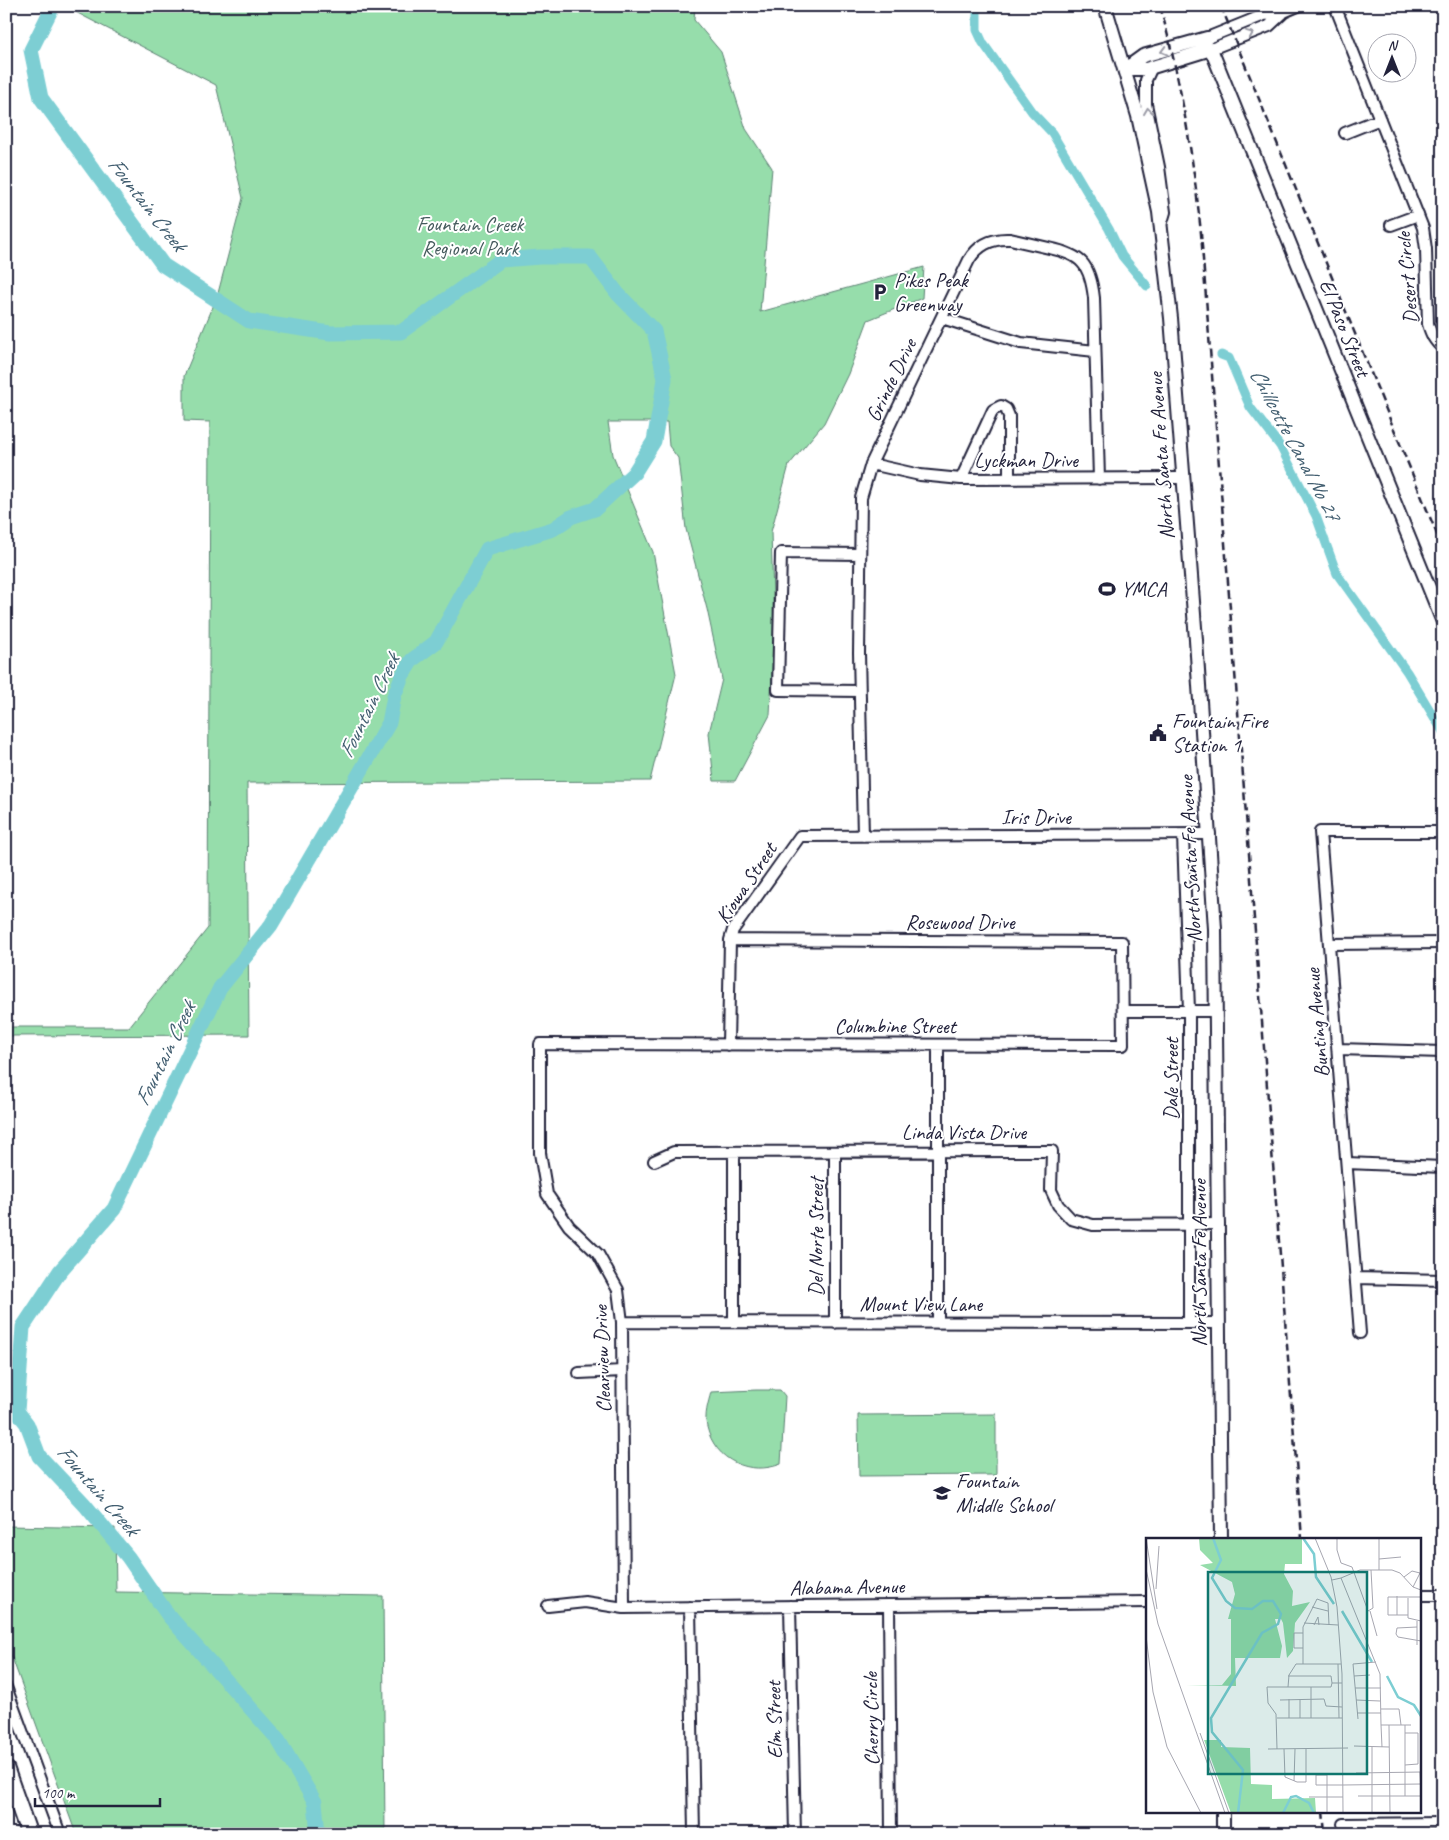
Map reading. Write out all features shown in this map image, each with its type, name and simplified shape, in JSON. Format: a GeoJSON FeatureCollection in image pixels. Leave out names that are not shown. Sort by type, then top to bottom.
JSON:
{"type":"FeatureCollection","features":[{"type":"Feature","properties":{"kind":"highway"},"geometry":{"type":"LineString","coordinates":[[6,1769],[29,1834]]}},
{"type":"Feature","properties":{"kind":"main road","name":"North Santa Fe Avenue"},"geometry":{"type":"LineString","coordinates":[[1105,6],[1125,69],[1149,161],[1161,228],[1171,318],[1210,834],[1215,929],[1222,1538]]}},
{"type":"Feature","properties":{"kind":"main road"},"geometry":{"type":"LineString","coordinates":[[1125,69],[1142,56],[1209,43]]}},
{"type":"Feature","properties":{"kind":"main road"},"geometry":{"type":"LineString","coordinates":[[1125,69],[1152,67],[1209,43]]}},
{"type":"Feature","properties":{"kind":"main road","name":"El Paso Street"},"geometry":{"type":"LineString","coordinates":[[1209,43],[1443,622]]}},
{"type":"Feature","properties":{"kind":"main road"},"geometry":{"type":"LineString","coordinates":[[1223,1812],[1223,1834]]}},
{"type":"Feature","properties":{"kind":"street"},"geometry":{"type":"LineString","coordinates":[[1209,43],[1269,26],[1284,12],[1298,6]]}},
{"type":"Feature","properties":{"kind":"street","name":"Desert Circle"},"geometry":{"type":"LineString","coordinates":[[1335,6],[1423,228],[1426,249],[1428,324],[1431,334],[1443,348]]}},
{"type":"Feature","properties":{"kind":"street"},"geometry":{"type":"LineString","coordinates":[[1152,67],[1146,80],[1146,104],[1159,167],[1165,212],[1161,228]]}},
{"type":"Feature","properties":{"kind":"street"},"geometry":{"type":"LineString","coordinates":[[1345,133],[1380,119]]}},
{"type":"Feature","properties":{"kind":"street"},"geometry":{"type":"LineString","coordinates":[[1390,225],[1418,215]]}},
{"type":"Feature","properties":{"kind":"street","name":"Grinde Drive"},"geometry":{"type":"LineString","coordinates":[[863,836],[859,691],[861,498],[872,464],[974,253],[988,242],[1002,239],[1018,241],[1071,254],[1083,263],[1092,279],[1099,479]]}},
{"type":"Feature","properties":{"kind":"street"},"geometry":{"type":"LineString","coordinates":[[942,318],[1021,343],[1095,351]]}},
{"type":"Feature","properties":{"kind":"street"},"geometry":{"type":"LineString","coordinates":[[961,479],[993,410],[1001,406],[1006,409],[1009,416],[1009,480]]}},
{"type":"Feature","properties":{"kind":"street","name":"Lyckman Drive"},"geometry":{"type":"LineString","coordinates":[[872,464],[920,475],[961,479],[1183,478]]}},
{"type":"Feature","properties":{"kind":"street"},"geometry":{"type":"LineString","coordinates":[[859,691],[778,690],[781,553],[860,554]]}},
{"type":"Feature","properties":{"kind":"street","name":"Bunting Avenue"},"geometry":{"type":"LineString","coordinates":[[1360,1333],[1320,832],[1443,832]]}},
{"type":"Feature","properties":{"kind":"street","name":"Iris Drive"},"geometry":{"type":"LineString","coordinates":[[863,836],[1210,834]]}},
{"type":"Feature","properties":{"kind":"street","name":"Dale Street"},"geometry":{"type":"LineString","coordinates":[[1183,835],[1189,1011],[1189,1323]]}},
{"type":"Feature","properties":{"kind":"street","name":"Kiowa Street"},"geometry":{"type":"LineString","coordinates":[[728,1045],[730,940],[733,930],[800,836],[863,836]]}},
{"type":"Feature","properties":{"kind":"street","name":"Rosewood Drive"},"geometry":{"type":"LineString","coordinates":[[730,940],[1122,942],[1123,1011]]}},
{"type":"Feature","properties":{"kind":"street"},"geometry":{"type":"LineString","coordinates":[[1329,944],[1443,943]]}},
{"type":"Feature","properties":{"kind":"street"},"geometry":{"type":"LineString","coordinates":[[1123,1011],[1216,1011]]}},
{"type":"Feature","properties":{"kind":"street","name":"Columbine Street"},"geometry":{"type":"LineString","coordinates":[[540,1044],[1123,1045],[1123,1011]]}},
{"type":"Feature","properties":{"kind":"street","name":"Clearview Drive"},"geometry":{"type":"LineString","coordinates":[[540,1044],[540,1153],[547,1194],[569,1226],[598,1254],[618,1290],[622,1322],[624,1608]]}},
{"type":"Feature","properties":{"kind":"street"},"geometry":{"type":"LineString","coordinates":[[938,1045],[938,1323]]}},
{"type":"Feature","properties":{"kind":"street"},"geometry":{"type":"LineString","coordinates":[[1338,1049],[1443,1052]]}},
{"type":"Feature","properties":{"kind":"street","name":"Linda Vista Drive"},"geometry":{"type":"LineString","coordinates":[[654,1161],[674,1152],[1052,1151],[1051,1190],[1058,1206],[1071,1219],[1093,1225],[1219,1224]]}},
{"type":"Feature","properties":{"kind":"street"},"geometry":{"type":"LineString","coordinates":[[734,1152],[734,1322]]}},
{"type":"Feature","properties":{"kind":"street","name":"Del Norte Street"},"geometry":{"type":"LineString","coordinates":[[835,1152],[835,1323]]}},
{"type":"Feature","properties":{"kind":"street"},"geometry":{"type":"LineString","coordinates":[[1347,1163],[1443,1167]]}},
{"type":"Feature","properties":{"kind":"street"},"geometry":{"type":"LineString","coordinates":[[1356,1278],[1443,1280]]}},
{"type":"Feature","properties":{"kind":"street","name":"Mount View Lane"},"geometry":{"type":"LineString","coordinates":[[622,1322],[1219,1323]]}},
{"type":"Feature","properties":{"kind":"street"},"geometry":{"type":"LineString","coordinates":[[579,1373],[622,1372]]}},
{"type":"Feature","properties":{"kind":"street"},"geometry":{"type":"LineString","coordinates":[[1422,1595],[1443,1595]]}},
{"type":"Feature","properties":{"kind":"street","name":"Alabama Avenue"},"geometry":{"type":"LineString","coordinates":[[548,1606],[585,1602],[624,1608],[1146,1602]]}},
{"type":"Feature","properties":{"kind":"street","name":"Cherry Circle"},"geometry":{"type":"LineString","coordinates":[[889,1605],[892,1834]]}},
{"type":"Feature","properties":{"kind":"street","name":"Elm Street"},"geometry":{"type":"LineString","coordinates":[[790,1606],[794,1834]]}},
{"type":"Feature","properties":{"kind":"street"},"geometry":{"type":"LineString","coordinates":[[690,1607],[694,1834]]}},
{"type":"Feature","properties":{"kind":"street"},"geometry":{"type":"LineString","coordinates":[[6,1687],[60,1834]]}},
{"type":"Feature","properties":{"kind":"street"},"geometry":{"type":"LineString","coordinates":[[1343,1824],[1443,1823]]}},
{"type":"Feature","properties":{"kind":"green space","name":"Fountain Creek Regional Park"},"geometry":{"type":"Polygon","coordinates":[[[64,6],[695,6],[694,20],[721,52],[746,129],[772,168],[760,312],[924,267],[922,298],[868,320],[848,374],[824,423],[789,465],[771,532],[774,632],[770,715],[735,781],[714,781],[709,733],[722,679],[707,609],[686,529],[678,458],[669,446],[667,422],[608,422],[613,455],[653,552],[676,674],[650,781],[247,783],[249,1035],[6,1036],[6,1027],[129,1027],[208,928],[210,422],[184,421],[184,376],[217,297],[243,198],[216,85],[64,6]]]}},
{"type":"Feature","properties":{"kind":"green space"},"geometry":{"type":"Polygon","coordinates":[[[780,1390],[785,1396],[781,1464],[769,1467],[746,1467],[726,1457],[711,1439],[706,1418],[711,1392],[780,1390]]]}},
{"type":"Feature","properties":{"kind":"green space"},"geometry":{"type":"Polygon","coordinates":[[[996,1414],[996,1475],[859,1476],[858,1415],[996,1414]]]}},
{"type":"Feature","properties":{"kind":"green space"},"geometry":{"type":"Polygon","coordinates":[[[6,1526],[115,1528],[116,1592],[383,1596],[385,1834],[76,1834],[6,1641],[6,1526]]]}},
{"type":"Feature","properties":{"kind":"waterway","name":"Fountain Creek"},"geometry":{"type":"LineString","coordinates":[[53,6],[31,50],[41,98],[163,265],[249,321],[330,333],[401,332],[501,260],[540,257],[590,257],[618,294],[654,331],[665,379],[654,441],[634,473],[595,509],[571,517],[553,529],[487,549],[436,642],[412,660],[402,676],[394,696],[389,723],[271,925],[220,988],[114,1209],[60,1271],[23,1327],[17,1411],[27,1424],[39,1456],[85,1505],[128,1557],[168,1615],[277,1738],[315,1802],[318,1834]]}},
{"type":"Feature","properties":{"kind":"waterway","name":"Chillcotte Canal No 27"},"geometry":{"type":"LineString","coordinates":[[977,6],[977,30],[983,43],[1032,112],[1052,133],[1109,229],[1122,256],[1147,286]]}},
{"type":"Feature","properties":{"kind":"waterway","name":"Chillcotte Canal No 27"},"geometry":{"type":"LineString","coordinates":[[1221,355],[1229,358],[1250,407],[1280,446],[1316,516],[1337,574],[1407,672],[1443,732]]}},
{"type":"Feature","properties":{"kind":"railway"},"geometry":{"type":"LineString","coordinates":[[1160,6],[1174,62],[1185,119],[1201,233],[1302,1538]]}},
{"type":"Feature","properties":{"kind":"railway"},"geometry":{"type":"LineString","coordinates":[[1221,6],[1443,549]]}},
{"type":"Feature","properties":{"kind":"railway"},"geometry":{"type":"LineString","coordinates":[[1323,1812],[1325,1834]]}},
{"type":"Feature","properties":{"kind":"place","name":"Pikes Peak Greenway"},"geometry":{"type":"Point","coordinates":[880,292]}},
{"type":"Feature","properties":{"kind":"place","name":"YMCA"},"geometry":{"type":"Point","coordinates":[1107,589]}},
{"type":"Feature","properties":{"kind":"place","name":"Fountain Fire Station 1"},"geometry":{"type":"Point","coordinates":[1158,733]}},
{"type":"Feature","properties":{"kind":"place","name":"Fountain Middle School"},"geometry":{"type":"Point","coordinates":[942,1493]}}]}
